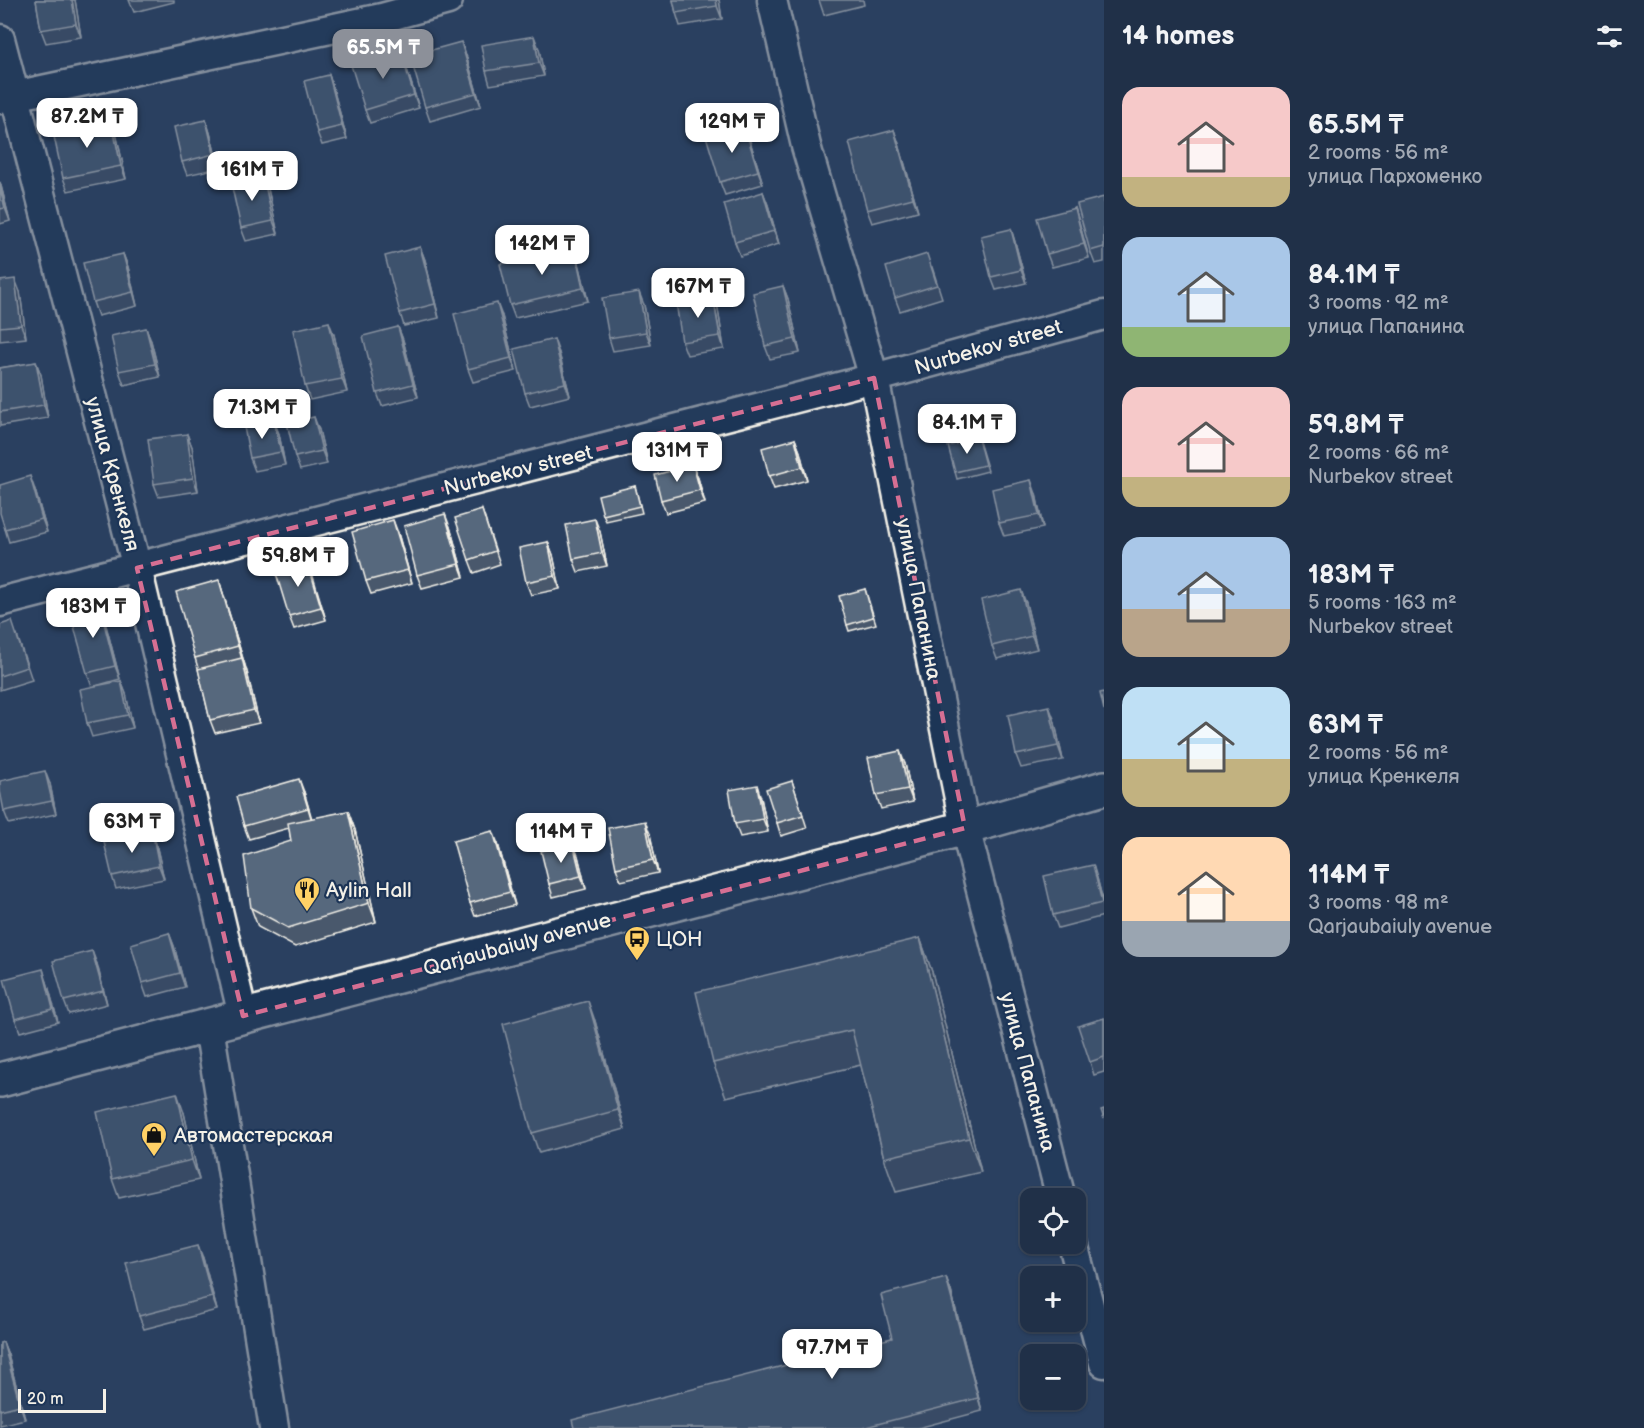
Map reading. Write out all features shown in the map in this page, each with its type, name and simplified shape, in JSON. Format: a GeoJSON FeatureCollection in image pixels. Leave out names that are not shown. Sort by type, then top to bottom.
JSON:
{"type":"FeatureCollection","features":[{"type":"Feature","properties":{"kind":"highway","name":"Qarjaubaiuly avenue"},"geometry":{"type":"LineString","coordinates":[[0,1080],[965,828],[1104,788]]}},
{"type":"Feature","properties":{"kind":"street"},"geometry":{"type":"LineString","coordinates":[[7,97],[382,18],[448,0]]}},
{"type":"Feature","properties":{"kind":"street","name":"улица Папанина"},"geometry":{"type":"LineString","coordinates":[[772,0],[806,146],[874,378],[965,828],[1058,1188]]}},
{"type":"Feature","properties":{"kind":"street","name":"улица Кренкеля"},"geometry":{"type":"LineString","coordinates":[[0,39],[7,97],[137,568],[243,1016]]}},
{"type":"Feature","properties":{"kind":"street","name":"Nurbekov street"},"geometry":{"type":"LineString","coordinates":[[0,602],[874,378],[1104,315]]}},
{"type":"Feature","properties":{"kind":"street"},"geometry":{"type":"LineString","coordinates":[[209,1027],[274,1428]]}},
{"type":"Feature","properties":{"kind":"street"},"geometry":{"type":"LineString","coordinates":[[1076,1254],[1104,1363]]}},
{"type":"Feature","properties":{"kind":"highlighted area"},"geometry":{"type":"Polygon","coordinates":[[[874,378],[965,828],[243,1016],[137,568],[874,378]]]}},
{"type":"Feature","properties":{"kind":"building"},"geometry":{"type":"Polygon","coordinates":[[[36,0],[72,0],[76,24],[41,30],[36,0]]]}},
{"type":"Feature","properties":{"kind":"building"},"geometry":{"type":"Polygon","coordinates":[[[673,0],[716,0],[717,6],[676,13],[673,0]]]}},
{"type":"Feature","properties":{"kind":"building"},"geometry":{"type":"Polygon","coordinates":[[[534,36],[539,63],[486,71],[481,45],[534,36]]]}},
{"type":"Feature","properties":{"kind":"building"},"geometry":{"type":"Polygon","coordinates":[[[461,42],[476,93],[425,107],[410,56],[461,42]]]}},
{"type":"Feature","properties":{"kind":"building"},"geometry":{"type":"Polygon","coordinates":[[[400,50],[414,95],[365,110],[351,65],[400,50]]]}},
{"type":"Feature","properties":{"kind":"building"},"geometry":{"type":"Polygon","coordinates":[[[329,75],[342,126],[317,132],[304,81],[329,75]]]}},
{"type":"Feature","properties":{"kind":"building"},"geometry":{"type":"Polygon","coordinates":[[[111,119],[121,166],[63,178],[53,132],[111,119]]]}},
{"type":"Feature","properties":{"kind":"building"},"geometry":{"type":"Polygon","coordinates":[[[206,120],[214,154],[182,162],[174,127],[206,120]]]}},
{"type":"Feature","properties":{"kind":"building"},"geometry":{"type":"Polygon","coordinates":[[[744,125],[758,171],[720,182],[706,136],[744,125]]]}},
{"type":"Feature","properties":{"kind":"building"},"geometry":{"type":"Polygon","coordinates":[[[894,130],[913,198],[867,210],[849,142],[894,130]]]}},
{"type":"Feature","properties":{"kind":"building"},"geometry":{"type":"Polygon","coordinates":[[[263,176],[273,221],[241,228],[231,183],[263,176]]]}},
{"type":"Feature","properties":{"kind":"building"},"geometry":{"type":"Polygon","coordinates":[[[0,188],[5,208],[0,209],[0,188]]]}},
{"type":"Feature","properties":{"kind":"building"},"geometry":{"type":"Polygon","coordinates":[[[763,192],[774,231],[735,242],[724,204],[763,192]]]}},
{"type":"Feature","properties":{"kind":"building"},"geometry":{"type":"Polygon","coordinates":[[[1104,197],[1104,247],[1090,251],[1077,204],[1104,197]]]}},
{"type":"Feature","properties":{"kind":"building"},"geometry":{"type":"Polygon","coordinates":[[[1075,208],[1084,244],[1047,254],[1037,218],[1075,208]]]}},
{"type":"Feature","properties":{"kind":"building"},"geometry":{"type":"Polygon","coordinates":[[[1011,229],[1021,270],[991,277],[981,236],[1011,229]]]}},
{"type":"Feature","properties":{"kind":"building"},"geometry":{"type":"Polygon","coordinates":[[[574,246],[583,288],[510,305],[500,264],[574,246]]]}},
{"type":"Feature","properties":{"kind":"building"},"geometry":{"type":"Polygon","coordinates":[[[420,247],[435,304],[400,313],[385,256],[420,247]]]}},
{"type":"Feature","properties":{"kind":"building"},"geometry":{"type":"Polygon","coordinates":[[[123,254],[133,292],[93,302],[83,263],[123,254]]]}},
{"type":"Feature","properties":{"kind":"building"},"geometry":{"type":"Polygon","coordinates":[[[927,254],[937,285],[895,298],[886,267],[927,254]]]}},
{"type":"Feature","properties":{"kind":"building"},"geometry":{"type":"Polygon","coordinates":[[[15,279],[21,325],[0,327],[0,281],[15,279]]]}},
{"type":"Feature","properties":{"kind":"building"},"geometry":{"type":"Polygon","coordinates":[[[783,286],[795,339],[765,346],[753,293],[783,286]]]}},
{"type":"Feature","properties":{"kind":"building"},"geometry":{"type":"Polygon","coordinates":[[[639,292],[646,332],[609,338],[602,298],[639,292]]]}},
{"type":"Feature","properties":{"kind":"building"},"geometry":{"type":"Polygon","coordinates":[[[713,296],[720,336],[682,342],[676,302],[713,296]]]}},
{"type":"Feature","properties":{"kind":"building"},"geometry":{"type":"Polygon","coordinates":[[[497,303],[511,358],[468,369],[454,314],[497,303]]]}},
{"type":"Feature","properties":{"kind":"building"},"geometry":{"type":"Polygon","coordinates":[[[329,322],[342,379],[305,386],[293,330],[329,322]]]}},
{"type":"Feature","properties":{"kind":"building"},"geometry":{"type":"Polygon","coordinates":[[[398,327],[413,384],[377,393],[363,336],[398,327]]]}},
{"type":"Feature","properties":{"kind":"building"},"geometry":{"type":"Polygon","coordinates":[[[146,328],[155,364],[119,371],[111,336],[146,328]]]}},
{"type":"Feature","properties":{"kind":"building"},"geometry":{"type":"Polygon","coordinates":[[[554,339],[565,383],[525,393],[514,349],[554,339]]]}},
{"type":"Feature","properties":{"kind":"building"},"geometry":{"type":"Polygon","coordinates":[[[36,362],[44,405],[0,412],[0,368],[36,362]]]}},
{"type":"Feature","properties":{"kind":"building"},"geometry":{"type":"Polygon","coordinates":[[[314,417],[322,451],[295,457],[287,423],[314,417]]]}},
{"type":"Feature","properties":{"kind":"building"},"geometry":{"type":"Polygon","coordinates":[[[274,421],[281,452],[250,458],[244,427],[274,421]]]}},
{"type":"Feature","properties":{"kind":"building"},"geometry":{"type":"Polygon","coordinates":[[[187,434],[193,478],[154,484],[148,439],[187,434]]]}},
{"type":"Feature","properties":{"kind":"building"},"geometry":{"type":"Polygon","coordinates":[[[978,438],[985,465],[955,472],[948,446],[978,438]]]}},
{"type":"Feature","properties":{"kind":"building"},"geometry":{"type":"Polygon","coordinates":[[[795,439],[802,467],[769,476],[762,448],[795,439]]]}},
{"type":"Feature","properties":{"kind":"building"},"geometry":{"type":"Polygon","coordinates":[[[693,465],[700,490],[661,500],[655,475],[693,465]]]}},
{"type":"Feature","properties":{"kind":"building"},"geometry":{"type":"Polygon","coordinates":[[[30,476],[42,519],[5,529],[0,513],[0,485],[30,476]]]}},
{"type":"Feature","properties":{"kind":"building"},"geometry":{"type":"Polygon","coordinates":[[[1031,480],[1039,515],[999,523],[992,489],[1031,480]]]}},
{"type":"Feature","properties":{"kind":"building"},"geometry":{"type":"Polygon","coordinates":[[[635,486],[640,506],[603,515],[598,495],[635,486]]]}},
{"type":"Feature","properties":{"kind":"building"},"geometry":{"type":"Polygon","coordinates":[[[482,510],[495,551],[469,560],[455,518],[482,510]]]}},
{"type":"Feature","properties":{"kind":"building"},"geometry":{"type":"Polygon","coordinates":[[[445,514],[459,564],[417,575],[404,526],[445,514]]]}},
{"type":"Feature","properties":{"kind":"building"},"geometry":{"type":"Polygon","coordinates":[[[595,519],[602,553],[573,559],[566,525],[595,519]]]}},
{"type":"Feature","properties":{"kind":"building"},"geometry":{"type":"Polygon","coordinates":[[[393,520],[408,570],[366,581],[352,532],[393,520]]]}},
{"type":"Feature","properties":{"kind":"building"},"geometry":{"type":"Polygon","coordinates":[[[548,542],[555,576],[526,582],[519,548],[548,542]]]}},
{"type":"Feature","properties":{"kind":"building"},"geometry":{"type":"Polygon","coordinates":[[[307,560],[321,607],[289,616],[275,570],[307,560]]]}},
{"type":"Feature","properties":{"kind":"building"},"geometry":{"type":"Polygon","coordinates":[[[219,580],[238,646],[195,658],[176,592],[219,580]]]}},
{"type":"Feature","properties":{"kind":"building"},"geometry":{"type":"Polygon","coordinates":[[[865,589],[873,617],[847,625],[839,596],[865,589]]]}},
{"type":"Feature","properties":{"kind":"building"},"geometry":{"type":"Polygon","coordinates":[[[1021,590],[1032,636],[992,646],[981,600],[1021,590]]]}},
{"type":"Feature","properties":{"kind":"building"},"geometry":{"type":"Polygon","coordinates":[[[99,604],[115,666],[87,673],[70,612],[99,604]]]}},
{"type":"Feature","properties":{"kind":"building"},"geometry":{"type":"Polygon","coordinates":[[[12,621],[27,667],[0,676],[0,625],[12,621]]]}},
{"type":"Feature","properties":{"kind":"building"},"geometry":{"type":"Polygon","coordinates":[[[242,658],[254,710],[210,720],[198,669],[242,658]]]}},
{"type":"Feature","properties":{"kind":"building"},"geometry":{"type":"Polygon","coordinates":[[[121,681],[128,715],[87,723],[80,689],[121,681]]]}},
{"type":"Feature","properties":{"kind":"building"},"geometry":{"type":"Polygon","coordinates":[[[1104,692],[1104,710],[1100,693],[1104,692]]]}},
{"type":"Feature","properties":{"kind":"building"},"geometry":{"type":"Polygon","coordinates":[[[1049,706],[1058,746],[1016,755],[1008,715],[1049,706]]]}},
{"type":"Feature","properties":{"kind":"building"},"geometry":{"type":"Polygon","coordinates":[[[900,751],[908,789],[876,795],[868,758],[900,751]]]}},
{"type":"Feature","properties":{"kind":"building"},"geometry":{"type":"Polygon","coordinates":[[[45,771],[52,801],[4,811],[0,781],[45,771]]]}},
{"type":"Feature","properties":{"kind":"building"},"geometry":{"type":"Polygon","coordinates":[[[299,779],[308,808],[244,826],[236,797],[299,779]]]}},
{"type":"Feature","properties":{"kind":"building"},"geometry":{"type":"Polygon","coordinates":[[[792,781],[803,815],[777,823],[766,789],[792,781]]]}},
{"type":"Feature","properties":{"kind":"building"},"geometry":{"type":"Polygon","coordinates":[[[757,785],[763,819],[735,824],[729,790],[757,785]]]}},
{"type":"Feature","properties":{"kind":"building"},"geometry":{"type":"Polygon","coordinates":[[[348,811],[369,903],[288,928],[251,908],[244,856],[291,841],[288,823],[348,811]]]}},
{"type":"Feature","properties":{"kind":"building"},"geometry":{"type":"Polygon","coordinates":[[[645,821],[653,860],[616,868],[608,828],[645,821]]]}},
{"type":"Feature","properties":{"kind":"building"},"geometry":{"type":"Polygon","coordinates":[[[152,831],[159,866],[112,876],[104,842],[152,831]]]}},
{"type":"Feature","properties":{"kind":"building"},"geometry":{"type":"Polygon","coordinates":[[[493,831],[510,892],[470,903],[453,841],[493,831]]]}},
{"type":"Feature","properties":{"kind":"building"},"geometry":{"type":"Polygon","coordinates":[[[573,843],[581,876],[549,884],[541,851],[573,843]]]}},
{"type":"Feature","properties":{"kind":"building"},"geometry":{"type":"Polygon","coordinates":[[[1093,865],[1102,903],[1053,915],[1044,876],[1093,865]]]}},
{"type":"Feature","properties":{"kind":"building"},"geometry":{"type":"Polygon","coordinates":[[[169,933],[180,973],[142,983],[131,944],[169,933]]]}},
{"type":"Feature","properties":{"kind":"building"},"geometry":{"type":"Polygon","coordinates":[[[920,938],[969,1138],[884,1158],[852,1030],[713,1063],[696,992],[920,938]]]}},
{"type":"Feature","properties":{"kind":"building"},"geometry":{"type":"Polygon","coordinates":[[[92,951],[103,991],[64,1001],[53,961],[92,951]]]}},
{"type":"Feature","properties":{"kind":"building"},"geometry":{"type":"Polygon","coordinates":[[[43,969],[53,1009],[15,1019],[4,979],[43,969]]]}},
{"type":"Feature","properties":{"kind":"building"},"geometry":{"type":"Polygon","coordinates":[[[588,1001],[618,1110],[532,1133],[503,1024],[588,1001]]]}},
{"type":"Feature","properties":{"kind":"building"},"geometry":{"type":"Polygon","coordinates":[[[1104,1018],[1104,1057],[1090,1062],[1078,1026],[1104,1018]]]}},
{"type":"Feature","properties":{"kind":"building"},"geometry":{"type":"Polygon","coordinates":[[[177,1093],[192,1160],[112,1179],[97,1112],[177,1093]]]}},
{"type":"Feature","properties":{"kind":"building"},"geometry":{"type":"Polygon","coordinates":[[[198,1245],[212,1297],[139,1316],[126,1263],[198,1245]]]}},
{"type":"Feature","properties":{"kind":"building"},"geometry":{"type":"Polygon","coordinates":[[[946,1278],[978,1398],[862,1428],[574,1428],[572,1420],[892,1338],[881,1295],[946,1278]]]}},
{"type":"Feature","properties":{"kind":"building"},"geometry":{"type":"Polygon","coordinates":[[[3,1342],[20,1405],[0,1410],[0,1343],[3,1342]]]}},
{"type":"Feature","properties":{"kind":"place","name":"Aylin Hall"},"geometry":{"type":"Point","coordinates":[307,913]}},
{"type":"Feature","properties":{"kind":"place","name":"ЦОН"},"geometry":{"type":"Point","coordinates":[637,962]}},
{"type":"Feature","properties":{"kind":"place","name":"Автомастерская"},"geometry":{"type":"Point","coordinates":[154,1158]}}]}
